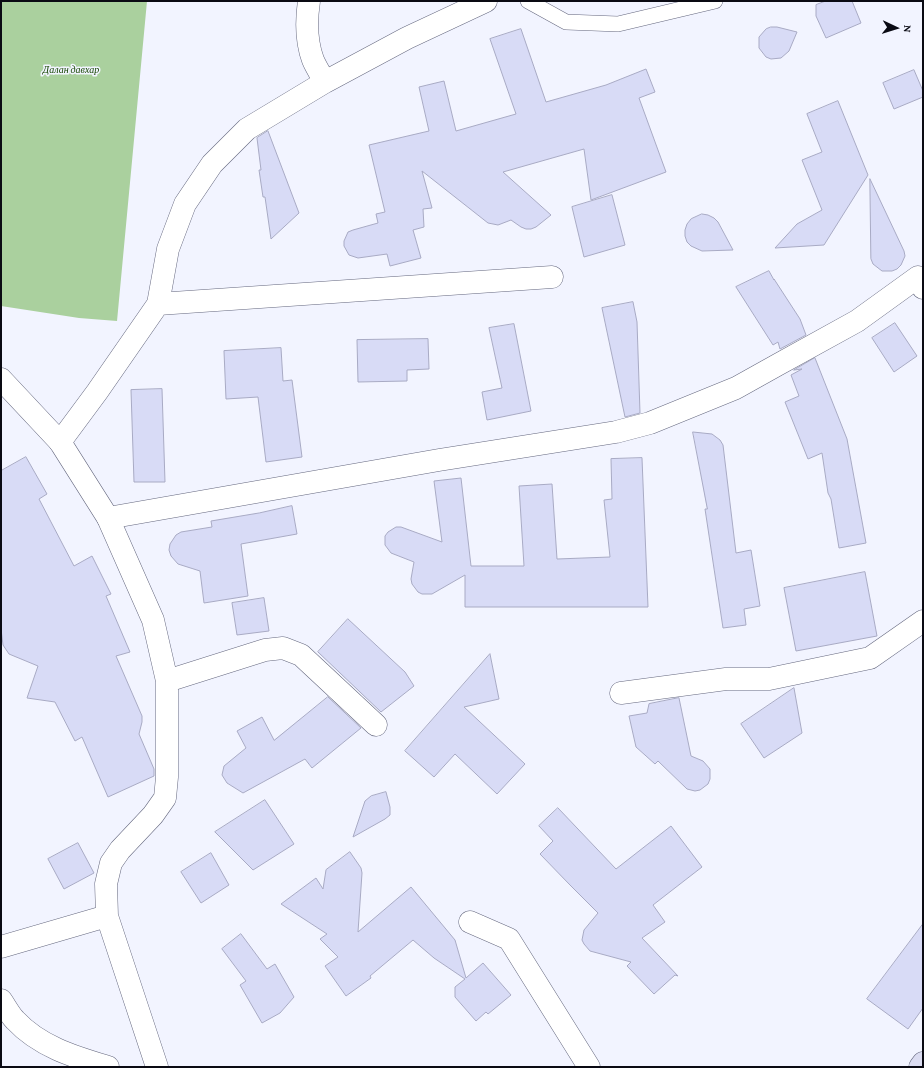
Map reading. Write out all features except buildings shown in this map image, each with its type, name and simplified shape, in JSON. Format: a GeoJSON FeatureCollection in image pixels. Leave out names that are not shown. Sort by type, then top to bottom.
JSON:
{"type":"FeatureCollection","features":[{"type":"Feature","properties":{"kind":"main road"},"geometry":{"type":"LineString","coordinates":[[920,1067],[923,1062]]}},
{"type":"Feature","properties":{"kind":"street"},"geometry":{"type":"LineString","coordinates":[[309,1],[307,19],[308,38],[313,60],[325,82]]}},
{"type":"Feature","properties":{"kind":"street"},"geometry":{"type":"LineString","coordinates":[[60,442],[97,392],[158,304],[168,250],[185,204],[212,164],[247,128],[325,82],[407,38],[486,1]]}},
{"type":"Feature","properties":{"kind":"street"},"geometry":{"type":"LineString","coordinates":[[158,304],[552,277]]}},
{"type":"Feature","properties":{"kind":"street"},"geometry":{"type":"LineString","coordinates":[[108,518],[438,460],[616,432],[650,423],[736,388],[857,321],[921,279]]}},
{"type":"Feature","properties":{"kind":"street"},"geometry":{"type":"LineString","coordinates":[[1,379],[60,442],[108,518],[153,620],[167,681],[167,777],[165,798],[153,815],[120,850],[111,863],[106,884],[107,916],[157,1067]]}},
{"type":"Feature","properties":{"kind":"street"},"geometry":{"type":"LineString","coordinates":[[621,693],[726,680],[769,679],[870,658],[923,621]]}},
{"type":"Feature","properties":{"kind":"street"},"geometry":{"type":"LineString","coordinates":[[167,681],[265,650],[283,648],[301,655],[376,725]]}},
{"type":"Feature","properties":{"kind":"street"},"geometry":{"type":"LineString","coordinates":[[1,946],[107,916]]}},
{"type":"Feature","properties":{"kind":"street"},"geometry":{"type":"LineString","coordinates":[[470,922],[509,939],[589,1067]]}},
{"type":"Feature","properties":{"kind":"street"},"geometry":{"type":"LineString","coordinates":[[1,1000],[15,1020],[38,1040],[66,1054],[108,1067]]}},
{"type":"Feature","properties":{"kind":"lane"},"geometry":{"type":"LineString","coordinates":[[528,1],[566,22],[618,24],[715,1]]}},
{"type":"Feature","properties":{"kind":"green space","name":"Далан давхар"},"geometry":{"type":"Polygon","coordinates":[[[1,1],[147,1],[117,321],[79,318],[1,306],[1,1]]]}}]}
